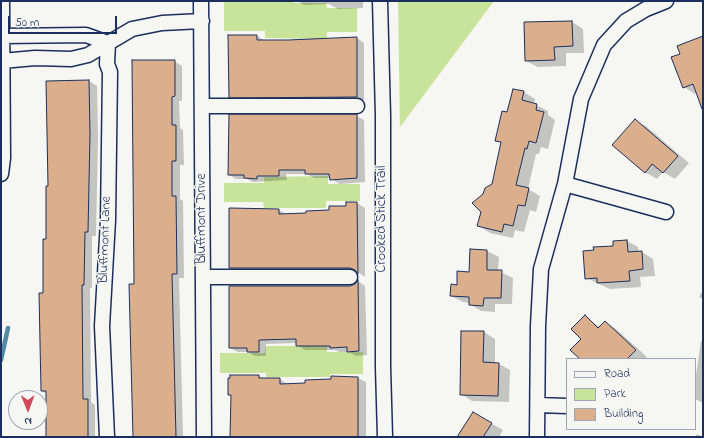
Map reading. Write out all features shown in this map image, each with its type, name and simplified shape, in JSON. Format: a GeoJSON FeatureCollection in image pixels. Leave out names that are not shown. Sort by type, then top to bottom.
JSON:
{"type":"FeatureCollection","features":[{"type":"Feature","properties":{"kind":"street"},"geometry":{"type":"LineString","coordinates":[[1,174],[3,158],[2,1]]}},
{"type":"Feature","properties":{"kind":"street","name":"Bluffmont Drive"},"geometry":{"type":"LineString","coordinates":[[201,1],[204,437]]}},
{"type":"Feature","properties":{"kind":"street","name":"Crooked Stick Trail"},"geometry":{"type":"LineString","coordinates":[[380,1],[383,116],[383,367],[385,437]]}},
{"type":"Feature","properties":{"kind":"street"},"geometry":{"type":"LineString","coordinates":[[537,437],[538,326],[541,269],[565,184],[581,99],[604,45],[626,21],[666,1]]}},
{"type":"Feature","properties":{"kind":"street"},"geometry":{"type":"LineString","coordinates":[[2,54],[35,58],[71,59],[88,55],[132,29],[162,23],[202,21]]}},
{"type":"Feature","properties":{"kind":"street"},"geometry":{"type":"LineString","coordinates":[[2,36],[86,35],[108,43]]}},
{"type":"Feature","properties":{"kind":"street","name":"Bluffmont Lane"},"geometry":{"type":"LineString","coordinates":[[107,437],[102,326],[108,212],[110,72],[107,64],[108,43]]}},
{"type":"Feature","properties":{"kind":"street"},"geometry":{"type":"LineString","coordinates":[[202,106],[357,106]]}},
{"type":"Feature","properties":{"kind":"street"},"geometry":{"type":"LineString","coordinates":[[565,184],[666,212]]}},
{"type":"Feature","properties":{"kind":"street"},"geometry":{"type":"LineString","coordinates":[[203,277],[350,278]]}},
{"type":"Feature","properties":{"kind":"street"},"geometry":{"type":"LineString","coordinates":[[538,405],[566,406]]}},
{"type":"Feature","properties":{"kind":"green space"},"geometry":{"type":"Polygon","coordinates":[[[224,1],[293,1],[294,3],[326,3],[327,8],[357,8],[357,32],[327,32],[327,39],[265,38],[265,31],[224,31],[224,1]]]}},
{"type":"Feature","properties":{"kind":"green space"},"geometry":{"type":"Polygon","coordinates":[[[398,1],[494,1],[400,127],[398,1]]]}},
{"type":"Feature","properties":{"kind":"green space"},"geometry":{"type":"Polygon","coordinates":[[[328,176],[328,184],[360,184],[360,201],[326,201],[326,208],[264,208],[263,202],[224,202],[224,183],[264,183],[264,177],[328,176]]]}},
{"type":"Feature","properties":{"kind":"green space"},"geometry":{"type":"Polygon","coordinates":[[[266,346],[327,346],[327,352],[363,352],[363,374],[330,374],[330,377],[266,377],[266,373],[220,373],[220,353],[265,353],[266,346]]]}},
{"type":"Feature","properties":{"kind":"building"},"geometry":{"type":"Polygon","coordinates":[[[572,21],[573,46],[554,47],[555,60],[525,61],[524,22],[572,21]]]}},
{"type":"Feature","properties":{"kind":"building"},"geometry":{"type":"Polygon","coordinates":[[[228,35],[257,35],[257,40],[357,37],[357,97],[229,98],[228,35]]]}},
{"type":"Feature","properties":{"kind":"building"},"geometry":{"type":"Polygon","coordinates":[[[703,36],[702,109],[693,84],[683,88],[671,57],[680,54],[677,46],[703,36]]]}},
{"type":"Feature","properties":{"kind":"building"},"geometry":{"type":"Polygon","coordinates":[[[132,60],[175,60],[175,96],[172,97],[172,125],[176,125],[176,161],[172,161],[172,196],[176,196],[177,274],[172,274],[176,437],[133,437],[129,284],[134,284],[132,60]]]}},
{"type":"Feature","properties":{"kind":"building"},"geometry":{"type":"Polygon","coordinates":[[[89,80],[90,134],[88,232],[85,232],[84,285],[82,285],[83,399],[88,399],[88,437],[46,437],[46,430],[48,430],[48,390],[41,390],[39,293],[43,293],[43,239],[46,239],[46,186],[48,186],[46,81],[89,80]]]}},
{"type":"Feature","properties":{"kind":"building"},"geometry":{"type":"Polygon","coordinates":[[[513,89],[524,91],[522,100],[537,104],[536,110],[544,112],[536,143],[529,141],[527,149],[525,148],[516,185],[529,188],[525,206],[518,205],[513,226],[504,224],[502,232],[477,226],[481,212],[472,203],[483,194],[485,188],[492,184],[501,142],[495,141],[502,111],[507,112],[513,89]]]}},
{"type":"Feature","properties":{"kind":"building"},"geometry":{"type":"Polygon","coordinates":[[[229,114],[357,114],[357,178],[330,180],[329,174],[305,174],[305,170],[279,170],[279,176],[257,176],[257,179],[244,178],[244,175],[228,175],[229,114]]]}},
{"type":"Feature","properties":{"kind":"building"},"geometry":{"type":"Polygon","coordinates":[[[635,119],[678,156],[663,173],[652,164],[645,173],[612,145],[635,119]]]}},
{"type":"Feature","properties":{"kind":"building"},"geometry":{"type":"Polygon","coordinates":[[[346,202],[357,202],[358,274],[355,270],[350,268],[229,268],[229,208],[279,209],[279,214],[306,213],[306,211],[329,210],[329,206],[346,206],[346,202]]]}},
{"type":"Feature","properties":{"kind":"building"},"geometry":{"type":"Polygon","coordinates":[[[627,240],[628,252],[642,251],[643,269],[629,271],[630,281],[597,283],[597,278],[585,279],[583,251],[594,250],[593,247],[613,246],[613,241],[627,240]]]}},
{"type":"Feature","properties":{"kind":"building"},"geometry":{"type":"Polygon","coordinates":[[[470,249],[487,250],[487,270],[502,270],[501,298],[484,298],[483,306],[469,305],[469,297],[450,296],[451,284],[457,285],[457,271],[469,272],[470,249]]]}},
{"type":"Feature","properties":{"kind":"building"},"geometry":{"type":"Polygon","coordinates":[[[358,280],[359,351],[347,352],[347,347],[330,348],[330,346],[296,346],[296,339],[259,340],[259,352],[247,352],[247,348],[229,348],[229,286],[350,286],[355,284],[358,280]]]}},
{"type":"Feature","properties":{"kind":"building"},"geometry":{"type":"Polygon","coordinates":[[[585,315],[598,328],[605,321],[636,350],[628,358],[579,358],[570,350],[581,339],[571,329],[585,315]]]}},
{"type":"Feature","properties":{"kind":"building"},"geometry":{"type":"Polygon","coordinates":[[[461,331],[484,331],[483,362],[499,363],[498,396],[460,395],[461,331]]]}},
{"type":"Feature","properties":{"kind":"building"},"geometry":{"type":"Polygon","coordinates":[[[230,375],[259,375],[259,378],[280,378],[280,384],[305,383],[305,380],[331,379],[331,376],[358,377],[358,437],[230,437],[231,395],[228,395],[228,378],[230,378],[230,375]]]}},
{"type":"Feature","properties":{"kind":"building"},"geometry":{"type":"Polygon","coordinates":[[[473,412],[492,423],[483,437],[457,437],[473,412]]]}},
{"type":"Feature","properties":{"kind":"waterway"},"geometry":{"type":"LineString","coordinates":[[1,360],[8,328]]}}]}
